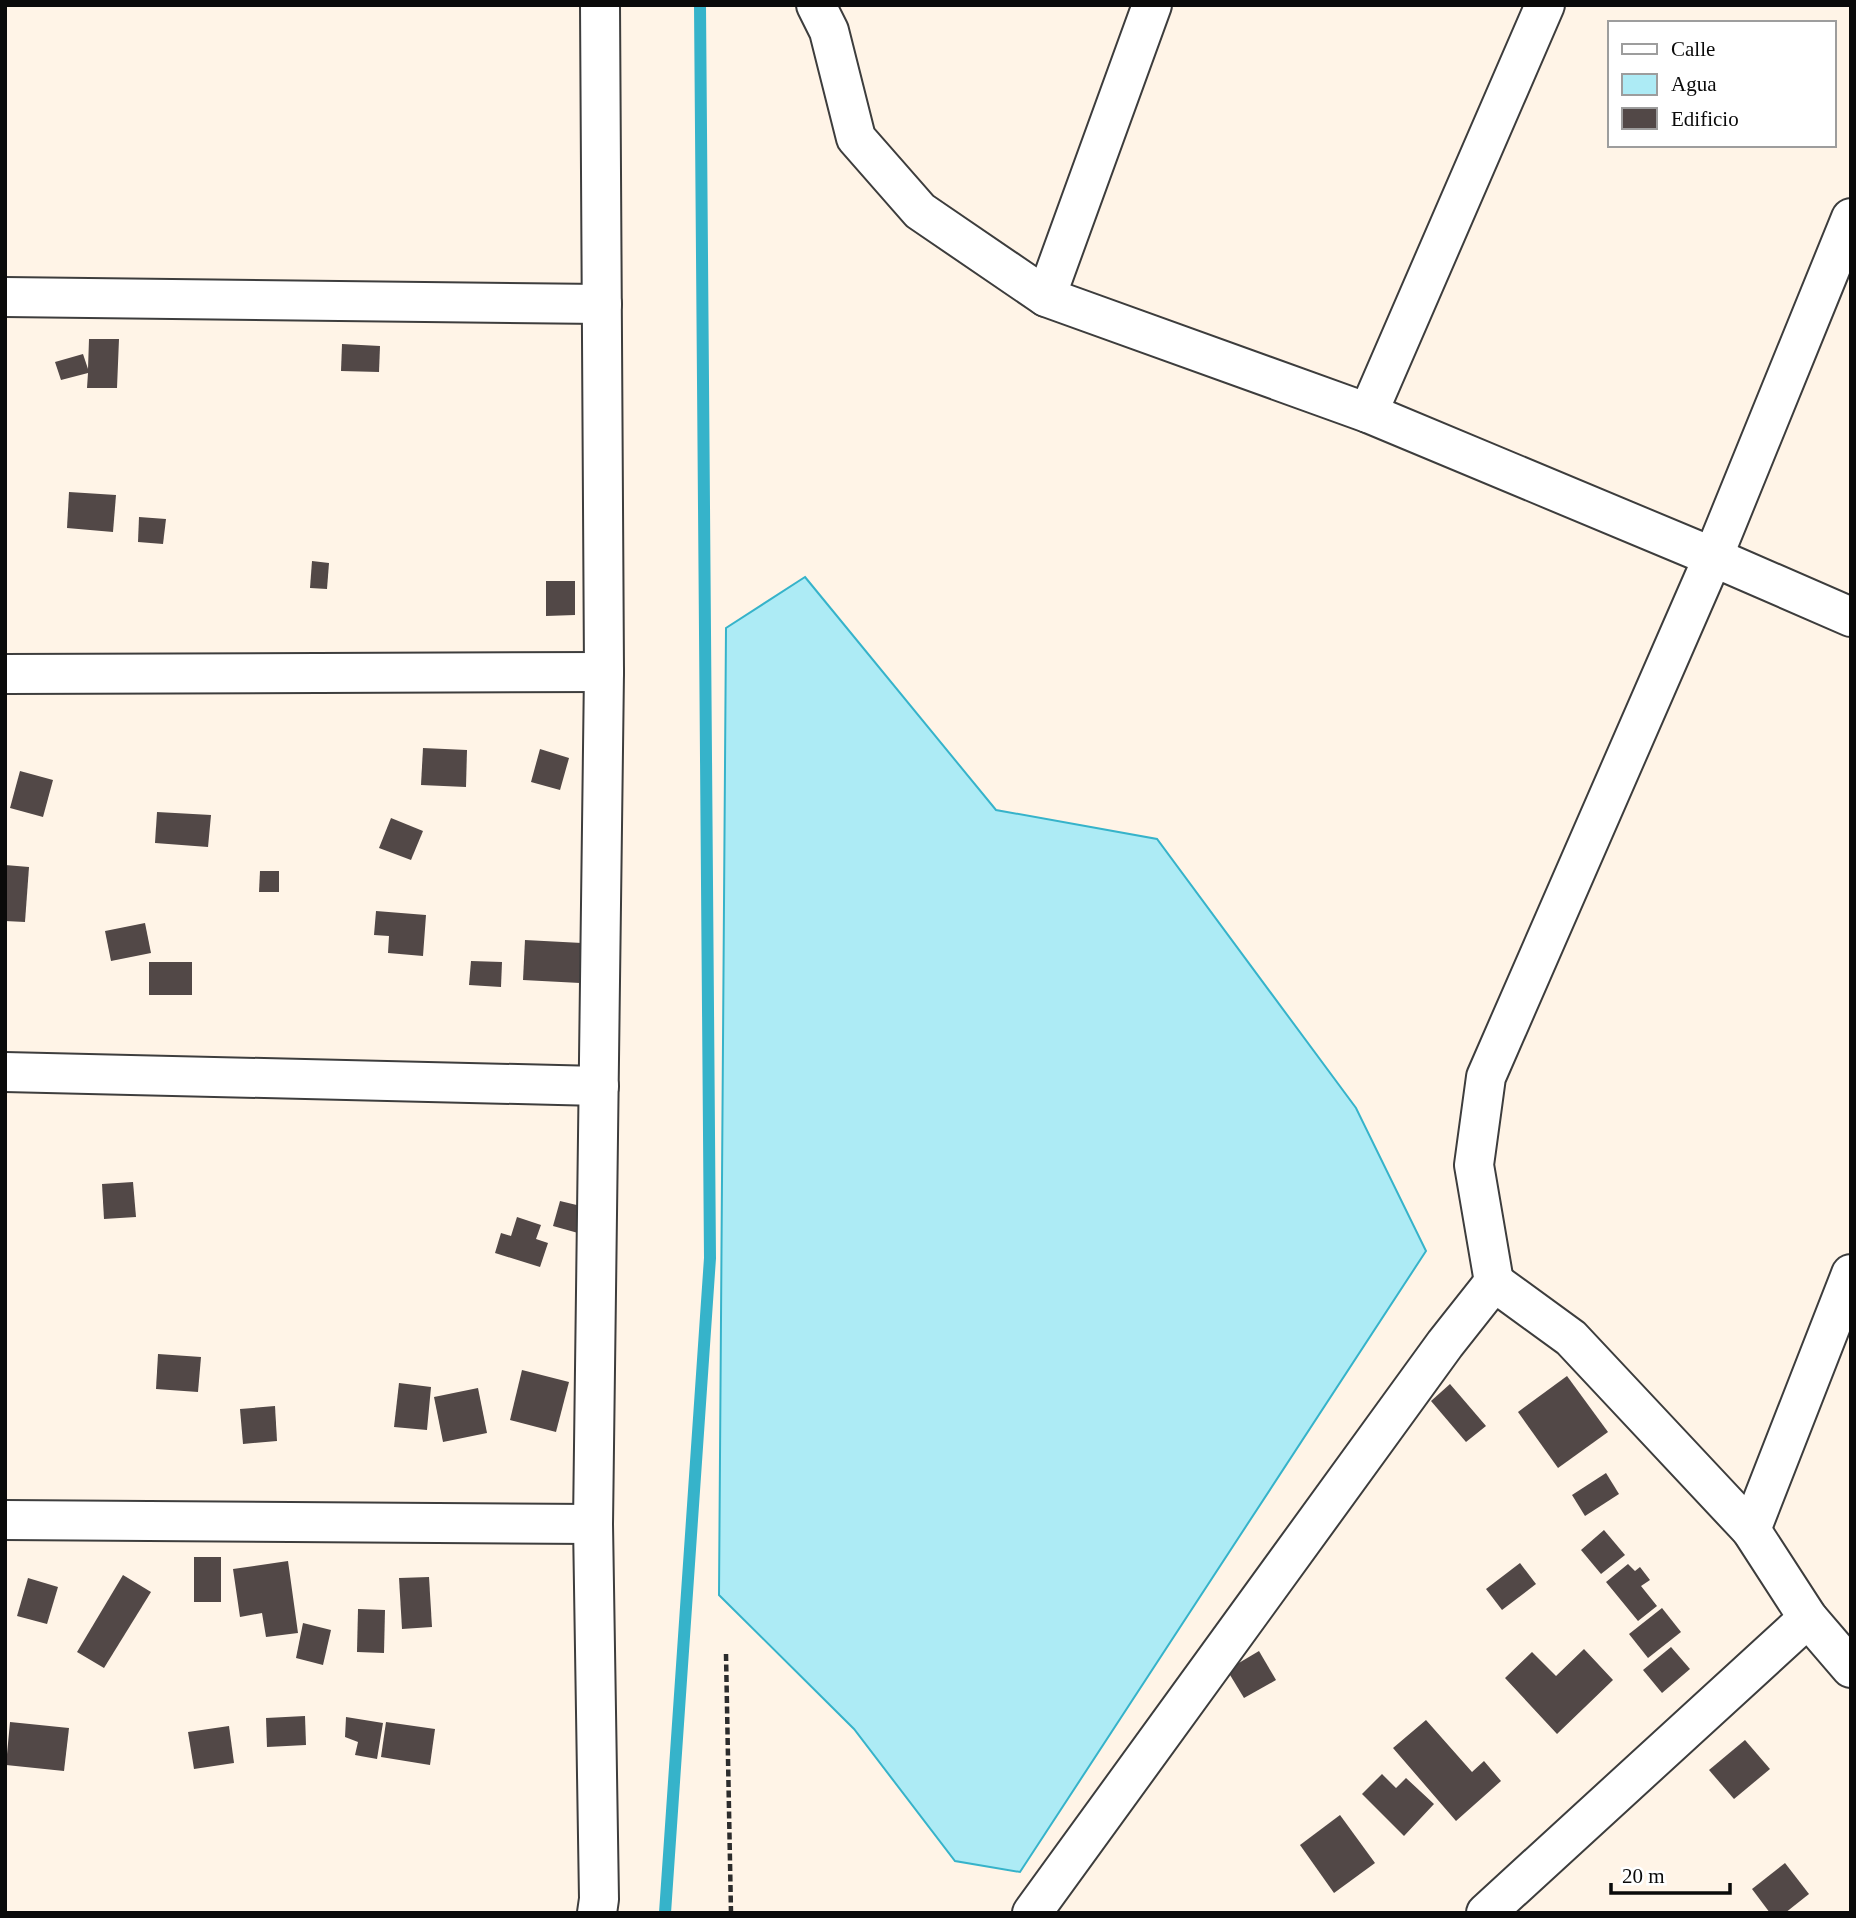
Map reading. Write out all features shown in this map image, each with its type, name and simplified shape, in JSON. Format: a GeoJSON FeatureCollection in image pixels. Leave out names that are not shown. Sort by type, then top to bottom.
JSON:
{"type":"FeatureCollection","features":[{"type":"Feature","properties":{"kind":"street"},"geometry":{"type":"LineString","coordinates":[[597,1913],[599,1899],[593,1524],[604,672],[600,5]]}},
{"type":"Feature","properties":{"kind":"street"},"geometry":{"type":"LineString","coordinates":[[1046,296],[1152,5]]}},
{"type":"Feature","properties":{"kind":"street"},"geometry":{"type":"LineString","coordinates":[[1368,413],[1545,5]]}},
{"type":"Feature","properties":{"kind":"street"},"geometry":{"type":"LineString","coordinates":[[828,14],[856,138],[920,211],[1046,296],[1368,413],[1713,556],[1851,617]]}},
{"type":"Feature","properties":{"kind":"street"},"geometry":{"type":"LineString","coordinates":[[1851,218],[1713,556],[1486,1077],[1474,1165],[1494,1282],[1571,1338],[1751,1530],[1808,1618],[1851,1668]]}},
{"type":"Feature","properties":{"kind":"street"},"geometry":{"type":"LineString","coordinates":[[5,297],[602,304]]}},
{"type":"Feature","properties":{"kind":"street"},"geometry":{"type":"LineString","coordinates":[[5,674],[604,672]]}},
{"type":"Feature","properties":{"kind":"street"},"geometry":{"type":"LineString","coordinates":[[5,1072],[599,1086]]}},
{"type":"Feature","properties":{"kind":"street"},"geometry":{"type":"LineString","coordinates":[[1751,1530],[1851,1273]]}},
{"type":"Feature","properties":{"kind":"street"},"geometry":{"type":"LineString","coordinates":[[1032,1913],[1437,1355],[1494,1282]]}},
{"type":"Feature","properties":{"kind":"street"},"geometry":{"type":"LineString","coordinates":[[5,1520],[593,1524]]}},
{"type":"Feature","properties":{"kind":"street"},"geometry":{"type":"LineString","coordinates":[[1486,1913],[1808,1618]]}},
{"type":"Feature","properties":{"kind":"path"},"geometry":{"type":"LineString","coordinates":[[726,1654],[731,1913]]}},
{"type":"Feature","properties":{"kind":"water"},"geometry":{"type":"Polygon","coordinates":[[[805,577],[996,810],[1157,839],[1356,1108],[1426,1251],[1020,1872],[955,1861],[854,1729],[719,1595],[726,628],[805,577]]]}},
{"type":"Feature","properties":{"kind":"building"},"geometry":{"type":"Polygon","coordinates":[[[89,339],[119,339],[117,388],[87,388],[88,373],[61,380],[55,362],[83,354],[88,369],[89,339]]]}},
{"type":"Feature","properties":{"kind":"building"},"geometry":{"type":"Polygon","coordinates":[[[342,344],[380,346],[379,372],[341,371],[342,344]]]}},
{"type":"Feature","properties":{"kind":"building"},"geometry":{"type":"Polygon","coordinates":[[[69,492],[116,495],[113,532],[67,528],[69,492]]]}},
{"type":"Feature","properties":{"kind":"building"},"geometry":{"type":"Polygon","coordinates":[[[139,517],[166,519],[163,544],[138,542],[139,517]]]}},
{"type":"Feature","properties":{"kind":"building"},"geometry":{"type":"Polygon","coordinates":[[[312,561],[329,563],[327,589],[310,588],[312,561]]]}},
{"type":"Feature","properties":{"kind":"building"},"geometry":{"type":"Polygon","coordinates":[[[546,581],[575,581],[575,615],[546,616],[546,581]]]}},
{"type":"Feature","properties":{"kind":"building"},"geometry":{"type":"Polygon","coordinates":[[[423,748],[467,750],[466,787],[421,785],[423,748]]]}},
{"type":"Feature","properties":{"kind":"building"},"geometry":{"type":"Polygon","coordinates":[[[540,749],[569,758],[560,790],[531,782],[540,749]]]}},
{"type":"Feature","properties":{"kind":"building"},"geometry":{"type":"Polygon","coordinates":[[[20,771],[53,780],[43,817],[10,808],[20,771]]]}},
{"type":"Feature","properties":{"kind":"building"},"geometry":{"type":"Polygon","coordinates":[[[157,812],[211,815],[208,847],[155,843],[157,812]]]}},
{"type":"Feature","properties":{"kind":"building"},"geometry":{"type":"Polygon","coordinates":[[[391,818],[423,831],[411,860],[379,848],[391,818]]]}},
{"type":"Feature","properties":{"kind":"building"},"geometry":{"type":"Polygon","coordinates":[[[5,865],[29,867],[25,922],[5,921],[5,865]]]}},
{"type":"Feature","properties":{"kind":"building"},"geometry":{"type":"Polygon","coordinates":[[[260,871],[279,871],[279,892],[259,892],[260,871]]]}},
{"type":"Feature","properties":{"kind":"building"},"geometry":{"type":"Polygon","coordinates":[[[376,911],[426,915],[423,956],[388,953],[389,936],[374,935],[376,911]]]}},
{"type":"Feature","properties":{"kind":"building"},"geometry":{"type":"Polygon","coordinates":[[[145,923],[151,953],[111,961],[105,931],[145,923]]]}},
{"type":"Feature","properties":{"kind":"building"},"geometry":{"type":"Polygon","coordinates":[[[525,940],[582,943],[580,983],[523,980],[525,940]]]}},
{"type":"Feature","properties":{"kind":"building"},"geometry":{"type":"Polygon","coordinates":[[[471,961],[502,962],[501,987],[469,985],[471,961]]]}},
{"type":"Feature","properties":{"kind":"building"},"geometry":{"type":"Polygon","coordinates":[[[149,962],[192,962],[192,995],[149,995],[149,962]]]}},
{"type":"Feature","properties":{"kind":"building"},"geometry":{"type":"Polygon","coordinates":[[[133,1182],[136,1217],[104,1219],[102,1184],[133,1182]]]}},
{"type":"Feature","properties":{"kind":"building"},"geometry":{"type":"Polygon","coordinates":[[[560,1201],[585,1207],[578,1233],[553,1226],[560,1201]]]}},
{"type":"Feature","properties":{"kind":"building"},"geometry":{"type":"Polygon","coordinates":[[[517,1217],[541,1225],[536,1239],[548,1243],[540,1267],[495,1253],[501,1233],[511,1236],[517,1217]]]}},
{"type":"Feature","properties":{"kind":"building"},"geometry":{"type":"Polygon","coordinates":[[[158,1354],[201,1357],[198,1392],[156,1389],[158,1354]]]}},
{"type":"Feature","properties":{"kind":"building"},"geometry":{"type":"Polygon","coordinates":[[[522,1370],[569,1382],[556,1432],[510,1420],[522,1370]]]}},
{"type":"Feature","properties":{"kind":"building"},"geometry":{"type":"Polygon","coordinates":[[[1567,1376],[1608,1432],[1558,1468],[1518,1412],[1567,1376]]]}},
{"type":"Feature","properties":{"kind":"building"},"geometry":{"type":"Polygon","coordinates":[[[399,1383],[431,1387],[427,1430],[394,1427],[399,1383]]]}},
{"type":"Feature","properties":{"kind":"building"},"geometry":{"type":"Polygon","coordinates":[[[1450,1384],[1486,1426],[1466,1442],[1431,1401],[1450,1384]]]}},
{"type":"Feature","properties":{"kind":"building"},"geometry":{"type":"Polygon","coordinates":[[[478,1388],[487,1433],[443,1442],[434,1397],[478,1388]]]}},
{"type":"Feature","properties":{"kind":"building"},"geometry":{"type":"Polygon","coordinates":[[[275,1406],[277,1441],[243,1444],[240,1409],[275,1406]]]}},
{"type":"Feature","properties":{"kind":"building"},"geometry":{"type":"Polygon","coordinates":[[[1606,1473],[1619,1494],[1585,1516],[1572,1495],[1606,1473]]]}},
{"type":"Feature","properties":{"kind":"building"},"geometry":{"type":"Polygon","coordinates":[[[1604,1530],[1625,1555],[1601,1574],[1581,1550],[1604,1530]]]}},
{"type":"Feature","properties":{"kind":"building"},"geometry":{"type":"Polygon","coordinates":[[[194,1557],[221,1557],[221,1602],[194,1602],[194,1557]]]}},
{"type":"Feature","properties":{"kind":"building"},"geometry":{"type":"Polygon","coordinates":[[[288,1561],[298,1633],[266,1637],[262,1613],[240,1617],[233,1569],[288,1561]]]}},
{"type":"Feature","properties":{"kind":"building"},"geometry":{"type":"Polygon","coordinates":[[[1520,1563],[1536,1584],[1502,1610],[1486,1589],[1520,1563]]]}},
{"type":"Feature","properties":{"kind":"building"},"geometry":{"type":"Polygon","coordinates":[[[1628,1564],[1635,1571],[1640,1567],[1650,1580],[1641,1586],[1657,1606],[1638,1621],[1606,1582],[1628,1564]]]}},
{"type":"Feature","properties":{"kind":"building"},"geometry":{"type":"Polygon","coordinates":[[[123,1575],[151,1592],[104,1668],[77,1652],[123,1575]]]}},
{"type":"Feature","properties":{"kind":"building"},"geometry":{"type":"Polygon","coordinates":[[[429,1577],[432,1627],[402,1629],[399,1578],[429,1577]]]}},
{"type":"Feature","properties":{"kind":"building"},"geometry":{"type":"Polygon","coordinates":[[[28,1578],[58,1587],[47,1624],[17,1616],[28,1578]]]}},
{"type":"Feature","properties":{"kind":"building"},"geometry":{"type":"Polygon","coordinates":[[[1662,1608],[1681,1632],[1648,1658],[1629,1634],[1662,1608]]]}},
{"type":"Feature","properties":{"kind":"building"},"geometry":{"type":"Polygon","coordinates":[[[358,1609],[385,1610],[384,1653],[357,1652],[358,1609]]]}},
{"type":"Feature","properties":{"kind":"building"},"geometry":{"type":"Polygon","coordinates":[[[303,1623],[331,1630],[323,1665],[296,1658],[303,1623]]]}},
{"type":"Feature","properties":{"kind":"building"},"geometry":{"type":"Polygon","coordinates":[[[1671,1647],[1690,1669],[1662,1693],[1643,1670],[1671,1647]]]}},
{"type":"Feature","properties":{"kind":"building"},"geometry":{"type":"Polygon","coordinates":[[[1584,1649],[1613,1680],[1557,1734],[1505,1678],[1532,1652],[1556,1676],[1584,1649]]]}},
{"type":"Feature","properties":{"kind":"building"},"geometry":{"type":"Polygon","coordinates":[[[1259,1651],[1276,1680],[1244,1698],[1227,1670],[1259,1651]]]}},
{"type":"Feature","properties":{"kind":"building"},"geometry":{"type":"Polygon","coordinates":[[[305,1716],[306,1745],[267,1747],[266,1718],[305,1716]]]}},
{"type":"Feature","properties":{"kind":"building"},"geometry":{"type":"Polygon","coordinates":[[[346,1717],[383,1723],[377,1759],[355,1755],[358,1742],[345,1737],[346,1717]]]}},
{"type":"Feature","properties":{"kind":"building"},"geometry":{"type":"Polygon","coordinates":[[[1426,1720],[1472,1772],[1484,1761],[1501,1781],[1456,1821],[1393,1748],[1426,1720]]]}},
{"type":"Feature","properties":{"kind":"building"},"geometry":{"type":"Polygon","coordinates":[[[10,1722],[69,1728],[64,1771],[6,1765],[10,1722]]]}},
{"type":"Feature","properties":{"kind":"building"},"geometry":{"type":"Polygon","coordinates":[[[386,1722],[435,1729],[430,1765],[381,1757],[386,1722]]]}},
{"type":"Feature","properties":{"kind":"building"},"geometry":{"type":"Polygon","coordinates":[[[229,1726],[234,1763],[194,1769],[188,1732],[229,1726]]]}},
{"type":"Feature","properties":{"kind":"building"},"geometry":{"type":"Polygon","coordinates":[[[1745,1740],[1770,1769],[1734,1799],[1709,1770],[1745,1740]]]}},
{"type":"Feature","properties":{"kind":"building"},"geometry":{"type":"Polygon","coordinates":[[[1382,1774],[1396,1788],[1406,1778],[1434,1804],[1404,1836],[1362,1794],[1382,1774]]]}},
{"type":"Feature","properties":{"kind":"building"},"geometry":{"type":"Polygon","coordinates":[[[1340,1815],[1375,1863],[1334,1893],[1300,1845],[1340,1815]]]}},
{"type":"Feature","properties":{"kind":"building"},"geometry":{"type":"Polygon","coordinates":[[[1785,1863],[1809,1894],[1785,1913],[1770,1913],[1752,1889],[1785,1863]]]}},
{"type":"Feature","properties":{"kind":"waterway"},"geometry":{"type":"LineString","coordinates":[[665,1913],[710,1258],[700,5]]}}]}
